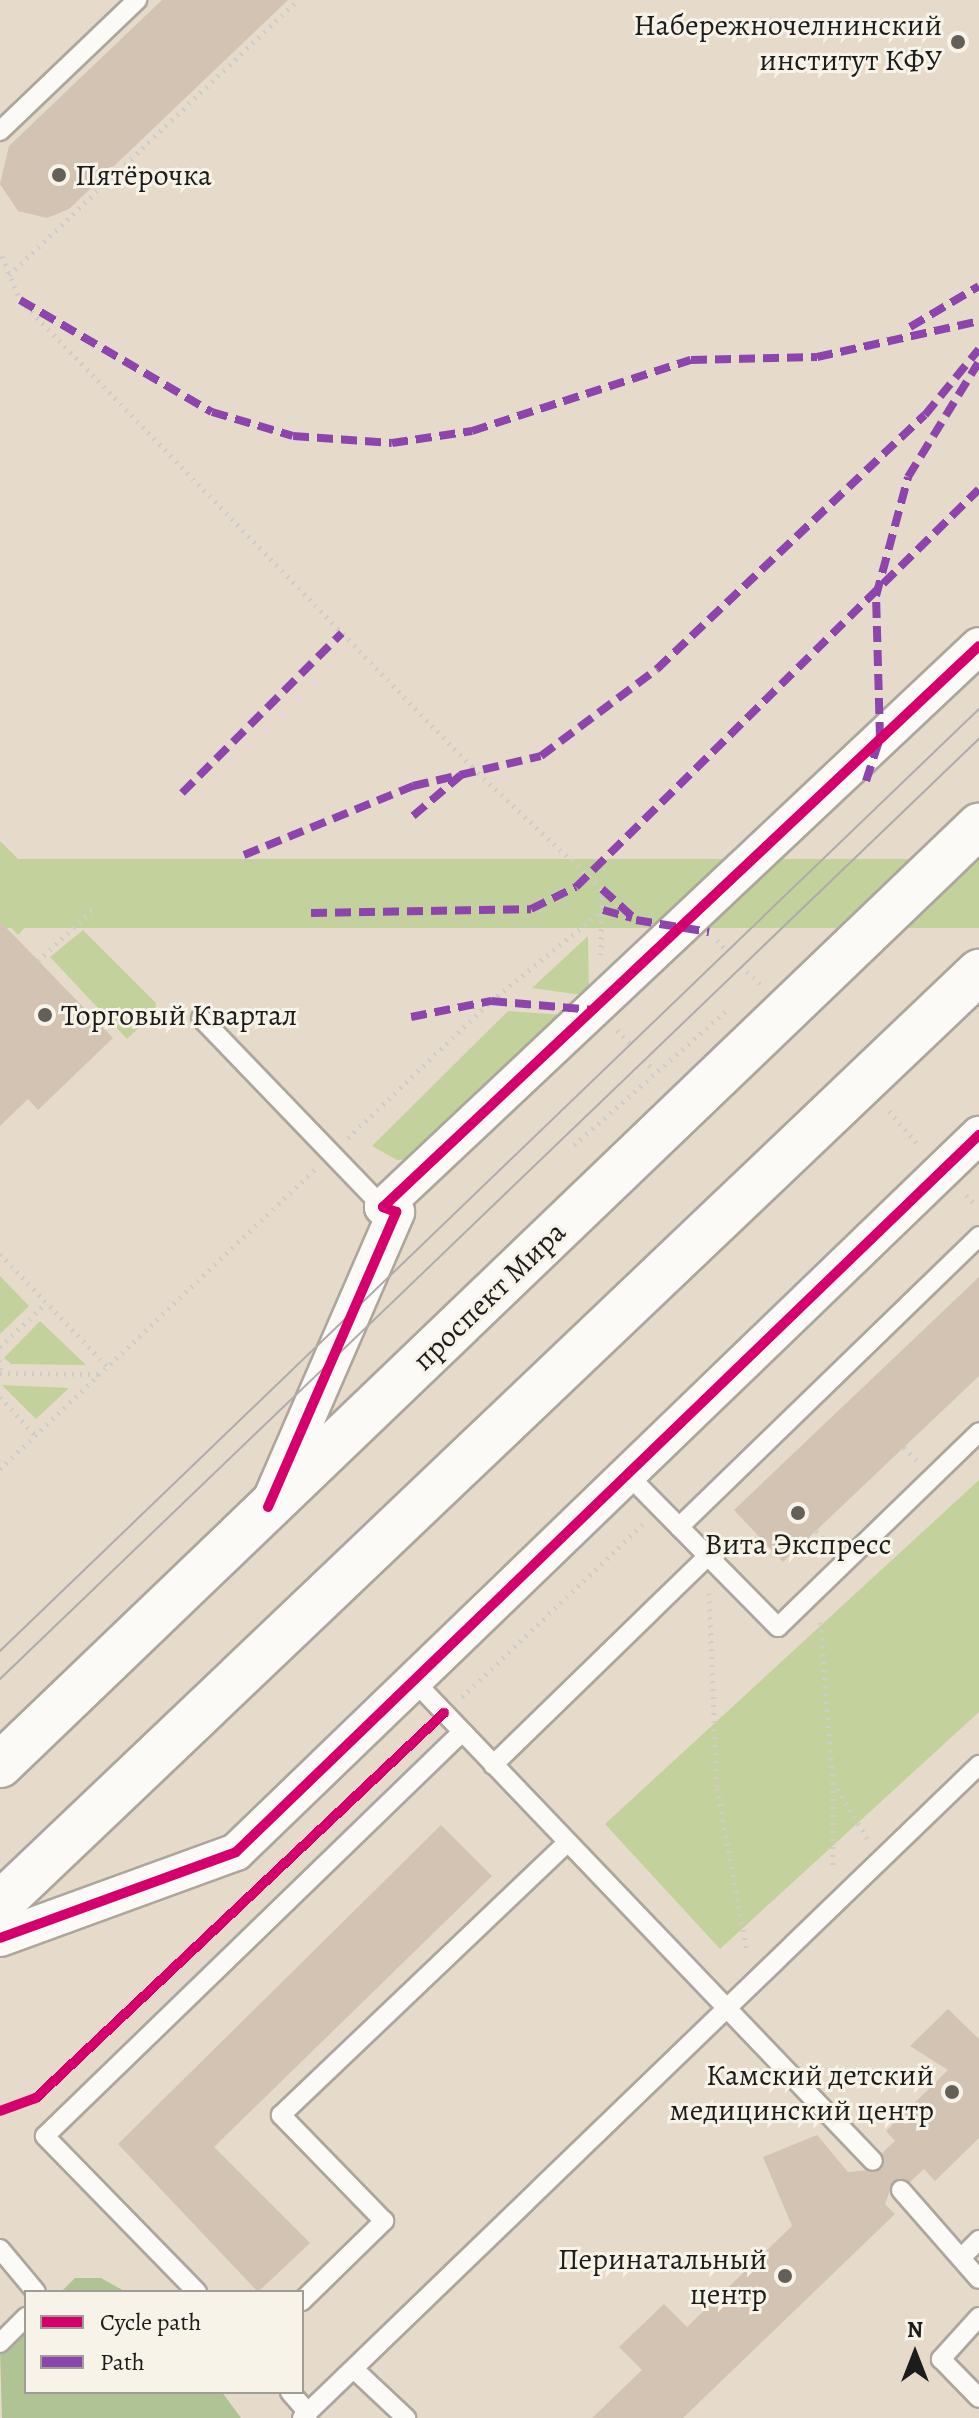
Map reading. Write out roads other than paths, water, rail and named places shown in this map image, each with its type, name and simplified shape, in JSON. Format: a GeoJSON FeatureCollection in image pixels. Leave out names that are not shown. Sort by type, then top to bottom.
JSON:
{"type":"FeatureCollection","features":[{"type":"Feature","properties":{"kind":"main road","name":"проспект Мира"},"geometry":{"type":"LineString","coordinates":[[0,1765],[979,826]]}},
{"type":"Feature","properties":{"kind":"main road"},"geometry":{"type":"LineString","coordinates":[[0,1904],[979,972]]}},
{"type":"Feature","properties":{"kind":"street"},"geometry":{"type":"LineString","coordinates":[[268,1507],[396,1212],[383,1207],[598,1010],[979,646]]}},
{"type":"Feature","properties":{"kind":"street"},"geometry":{"type":"LineString","coordinates":[[0,1938],[236,1852],[416,1683],[627,1474],[979,1135]]}},
{"type":"Feature","properties":{"kind":"lane"},"geometry":{"type":"LineString","coordinates":[[4,119],[137,0]]}},
{"type":"Feature","properties":{"kind":"lane"},"geometry":{"type":"LineString","coordinates":[[201,1018],[383,1207]]}},
{"type":"Feature","properties":{"kind":"lane"},"geometry":{"type":"LineString","coordinates":[[679,1527],[979,1236]]}},
{"type":"Feature","properties":{"kind":"lane"},"geometry":{"type":"LineString","coordinates":[[627,1474],[778,1627],[979,1432]]}},
{"type":"Feature","properties":{"kind":"lane"},"geometry":{"type":"LineString","coordinates":[[493,1765],[708,1556]]}},
{"type":"Feature","properties":{"kind":"lane"},"geometry":{"type":"LineString","coordinates":[[416,1683],[723,2009],[873,2161]]}},
{"type":"Feature","properties":{"kind":"lane"},"geometry":{"type":"LineString","coordinates":[[195,2290],[45,2136],[462,1732]]}},
{"type":"Feature","properties":{"kind":"lane"},"geometry":{"type":"LineString","coordinates":[[291,2394],[305,2415],[356,2371],[723,2009],[979,1765]]}},
{"type":"Feature","properties":{"kind":"lane"},"geometry":{"type":"LineString","coordinates":[[304,2299],[384,2221],[281,2115],[567,1843]]}},
{"type":"Feature","properties":{"kind":"lane"},"geometry":{"type":"LineString","coordinates":[[901,2190],[965,2254],[979,2279]]}},
{"type":"Feature","properties":{"kind":"lane"},"geometry":{"type":"LineString","coordinates":[[965,2254],[979,2240]]}},
{"type":"Feature","properties":{"kind":"lane"},"geometry":{"type":"LineString","coordinates":[[0,2249],[34,2290]]}},
{"type":"Feature","properties":{"kind":"lane"},"geometry":{"type":"LineString","coordinates":[[979,2317],[941,2359],[979,2398]]}},
{"type":"Feature","properties":{"kind":"lane"},"geometry":{"type":"LineString","coordinates":[[0,2343],[24,2319]]}},
{"type":"Feature","properties":{"kind":"lane"},"geometry":{"type":"LineString","coordinates":[[356,2371],[406,2418]]}},
{"type":"Feature","properties":{"kind":"tram line"},"geometry":{"type":"LineString","coordinates":[[0,1651],[979,709]]}},
{"type":"Feature","properties":{"kind":"tram line"},"geometry":{"type":"LineString","coordinates":[[0,1679],[979,739]]}},
{"type":"Feature","properties":{"kind":"place","name":"Набережночелнинский институт КФУ"},"geometry":{"type":"Point","coordinates":[958,42]}},
{"type":"Feature","properties":{"kind":"place","name":"Пятёрочка"},"geometry":{"type":"Point","coordinates":[59,175]}},
{"type":"Feature","properties":{"kind":"place","name":"Торговый Квартал"},"geometry":{"type":"Point","coordinates":[45,1015]}},
{"type":"Feature","properties":{"kind":"place","name":"Вита Экспресс"},"geometry":{"type":"Point","coordinates":[798,1513]}},
{"type":"Feature","properties":{"kind":"place","name":"Камский детский медицинский центр"},"geometry":{"type":"Point","coordinates":[952,2092]}},
{"type":"Feature","properties":{"kind":"place","name":"Перинатальный центр"},"geometry":{"type":"Point","coordinates":[785,2276]}}]}
